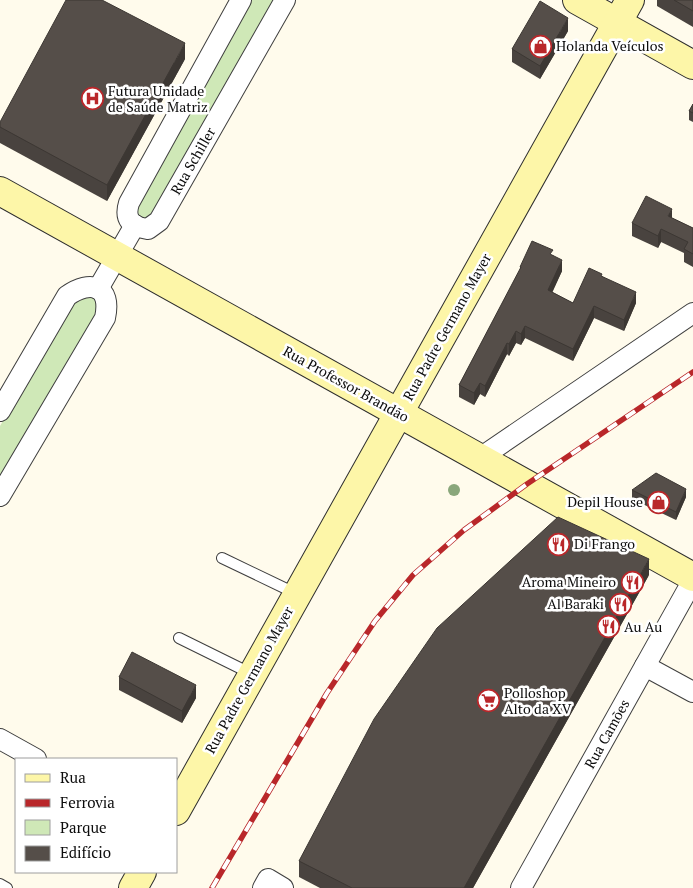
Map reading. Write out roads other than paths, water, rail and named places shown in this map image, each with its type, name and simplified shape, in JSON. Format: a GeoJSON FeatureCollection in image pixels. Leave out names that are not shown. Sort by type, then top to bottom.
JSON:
{"type":"FeatureCollection","features":[{"type":"Feature","properties":{"kind":"main road"},"geometry":{"type":"LineString","coordinates":[[576,0],[624,12],[693,66]]}},
{"type":"Feature","properties":{"kind":"main road","name":"Rua Padre Germano Mayer"},"geometry":{"type":"LineString","coordinates":[[178,807],[624,12]]}},
{"type":"Feature","properties":{"kind":"main road","name":"Rua Professor Brandão"},"geometry":{"type":"LineString","coordinates":[[0,191],[480,458],[693,579]]}},
{"type":"Feature","properties":{"kind":"main road"},"geometry":{"type":"LineString","coordinates":[[133,888],[141,873]]}},
{"type":"Feature","properties":{"kind":"street"},"geometry":{"type":"LineString","coordinates":[[98,290],[135,226],[127,216],[128,203],[240,0]]}},
{"type":"Feature","properties":{"kind":"street","name":"Rua Schiller"},"geometry":{"type":"LineString","coordinates":[[135,226],[148,229],[159,221],[285,0]]}},
{"type":"Feature","properties":{"kind":"street"},"geometry":{"type":"LineString","coordinates":[[0,411],[67,296],[78,288],[90,286],[98,290],[106,298],[105,318],[0,496]]}},
{"type":"Feature","properties":{"kind":"street"},"geometry":{"type":"LineString","coordinates":[[480,458],[693,314]]}},
{"type":"Feature","properties":{"kind":"street","name":"Rua Camões"},"geometry":{"type":"LineString","coordinates":[[520,888],[693,579]]}},
{"type":"Feature","properties":{"kind":"street"},"geometry":{"type":"LineString","coordinates":[[645,666],[693,692]]}},
{"type":"Feature","properties":{"kind":"street"},"geometry":{"type":"LineString","coordinates":[[0,739],[34,758]]}},
{"type":"Feature","properties":{"kind":"lane"},"geometry":{"type":"LineString","coordinates":[[222,558],[297,594]]}},
{"type":"Feature","properties":{"kind":"lane"},"geometry":{"type":"LineString","coordinates":[[179,638],[252,674]]}},
{"type":"Feature","properties":{"kind":"lane"},"geometry":{"type":"LineString","coordinates":[[0,884],[7,888]]}},
{"type":"Feature","properties":{"kind":"railway"},"geometry":{"type":"LineString","coordinates":[[212,888],[327,693],[375,621],[413,575],[464,530],[527,484],[693,372]]}},
{"type":"Feature","properties":{"kind":"place","name":"Holanda Veículos"},"geometry":{"type":"Point","coordinates":[540,46]}},
{"type":"Feature","properties":{"kind":"place","name":"Futura Unidade de Saúde Matriz"},"geometry":{"type":"Point","coordinates":[92,99]}},
{"type":"Feature","properties":{"kind":"place","name":"Depil House"},"geometry":{"type":"Point","coordinates":[659,502]}},
{"type":"Feature","properties":{"kind":"place","name":"Di Frango"},"geometry":{"type":"Point","coordinates":[558,544]}},
{"type":"Feature","properties":{"kind":"place","name":"Aroma Mineiro"},"geometry":{"type":"Point","coordinates":[632,582]}},
{"type":"Feature","properties":{"kind":"place","name":"Al Baraki"},"geometry":{"type":"Point","coordinates":[620,604]}},
{"type":"Feature","properties":{"kind":"place","name":"Au Au"},"geometry":{"type":"Point","coordinates":[608,627]}},
{"type":"Feature","properties":{"kind":"place","name":"Polloshop Alto da XV"},"geometry":{"type":"Point","coordinates":[488,701]}}]}
